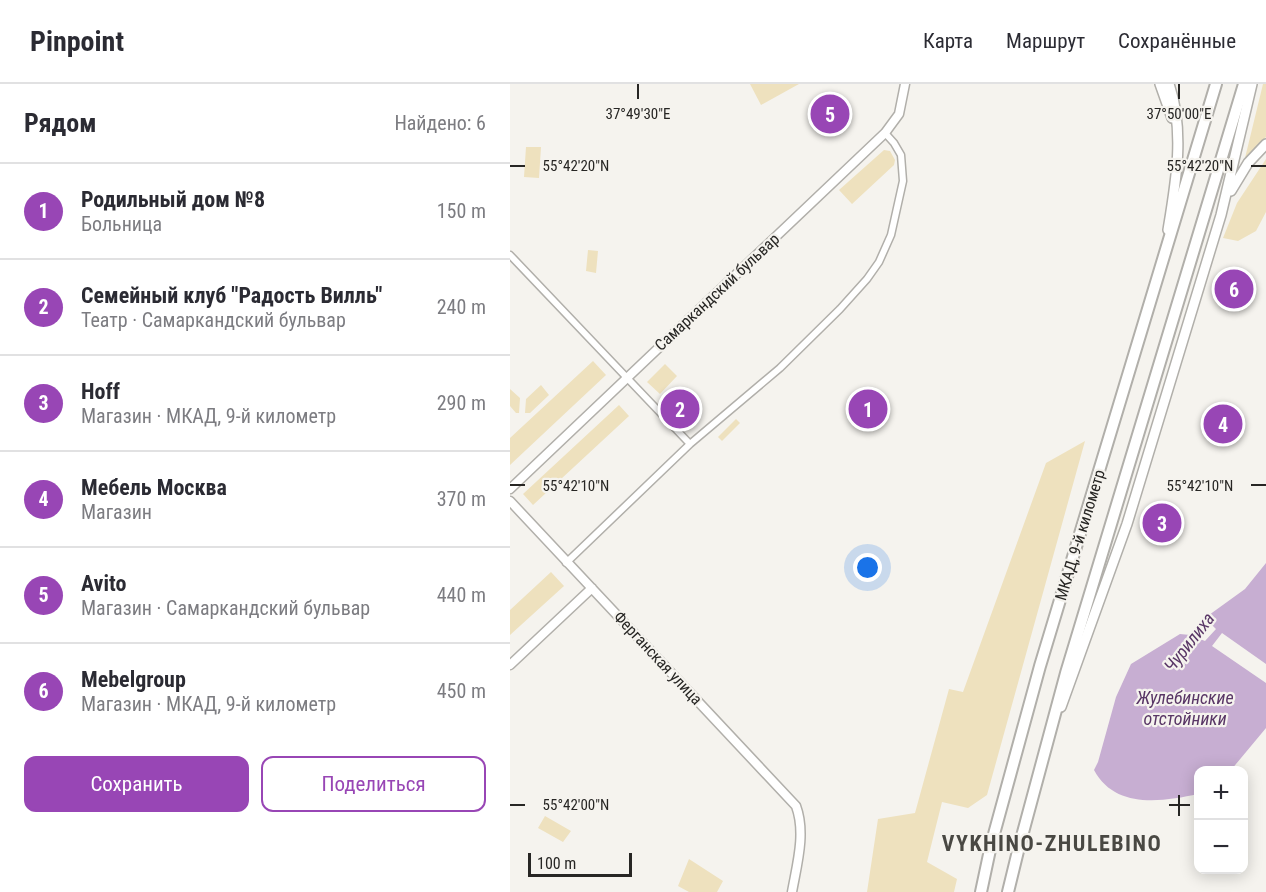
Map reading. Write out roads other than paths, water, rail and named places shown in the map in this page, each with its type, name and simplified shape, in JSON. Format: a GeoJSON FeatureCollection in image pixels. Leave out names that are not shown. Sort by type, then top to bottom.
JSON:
{"type":"FeatureCollection","features":[{"type":"Feature","properties":{"kind":"highway","name":"МКАД, 9-й километр"},"geometry":{"type":"LineString","coordinates":[[981,892],[997,823],[1040,666],[1216,84]]}},
{"type":"Feature","properties":{"kind":"highway","name":"МКАД, 9-й километр"},"geometry":{"type":"LineString","coordinates":[[1008,892],[1041,760],[1066,673],[1244,84]]}},
{"type":"Feature","properties":{"kind":"main road"},"geometry":{"type":"LineString","coordinates":[[1160,84],[1172,116],[1177,145]]}},
{"type":"Feature","properties":{"kind":"main road"},"geometry":{"type":"LineString","coordinates":[[1163,263],[1173,199],[1177,145],[1176,114],[1169,84]]}},
{"type":"Feature","properties":{"kind":"main road"},"geometry":{"type":"LineString","coordinates":[[1041,760],[1127,524],[1221,215],[1252,84]]}},
{"type":"Feature","properties":{"kind":"main road"},"geometry":{"type":"LineString","coordinates":[[1221,215],[1234,183],[1248,163],[1266,144]]}},
{"type":"Feature","properties":{"kind":"street","name":"Самаркандский бульвар"},"geometry":{"type":"LineString","coordinates":[[510,489],[885,133],[899,114],[905,84]]}},
{"type":"Feature","properties":{"kind":"street"},"geometry":{"type":"LineString","coordinates":[[566,563],[690,444],[787,362],[855,294],[879,262],[891,235],[903,181],[901,155],[894,142],[885,133]]}},
{"type":"Feature","properties":{"kind":"street"},"geometry":{"type":"LineString","coordinates":[[510,255],[690,444]]}},
{"type":"Feature","properties":{"kind":"street","name":"Ферганская улица"},"geometry":{"type":"LineString","coordinates":[[510,501],[796,806],[801,818],[801,832],[792,892]]}},
{"type":"Feature","properties":{"kind":"street"},"geometry":{"type":"LineString","coordinates":[[510,665],[592,588]]}},
{"type":"Feature","properties":{"kind":"water","name":"Жулебинские отстойники"},"geometry":{"type":"Polygon","coordinates":[[[1266,563],[1266,664],[1222,633],[1212,646],[1266,683],[1266,728],[1234,766],[1194,766],[1194,795],[1169,799],[1140,800],[1114,791],[1103,783],[1094,770],[1116,697],[1131,664],[1180,634],[1205,641],[1216,629],[1209,622],[1209,615],[1245,589],[1266,563]]]}},
{"type":"Feature","properties":{"kind":"place","name":"Avito"},"geometry":{"type":"Point","coordinates":[830,114]}},
{"type":"Feature","properties":{"kind":"place","name":"Mebelgroup"},"geometry":{"type":"Point","coordinates":[1234,289]}},
{"type":"Feature","properties":{"kind":"place","name":"Семейный клуб \"Радость Вилль\""},"geometry":{"type":"Point","coordinates":[680,409]}},
{"type":"Feature","properties":{"kind":"place","name":"Родильный дом №8"},"geometry":{"type":"Point","coordinates":[868,409]}},
{"type":"Feature","properties":{"kind":"place","name":"Мебель Москва"},"geometry":{"type":"Point","coordinates":[1223,424]}},
{"type":"Feature","properties":{"kind":"place","name":"Hoff"},"geometry":{"type":"Point","coordinates":[1162,523]}},
{"type":"Feature","properties":{"kind":"district","name":"VYKHINO-ZHULEBINO"},"geometry":{"type":"Point","coordinates":[1052,843]}},
{"type":"Feature","properties":{"kind":"water label","name":"Чурилиха"},"geometry":{"type":"Point","coordinates":[1189,642]}}]}
